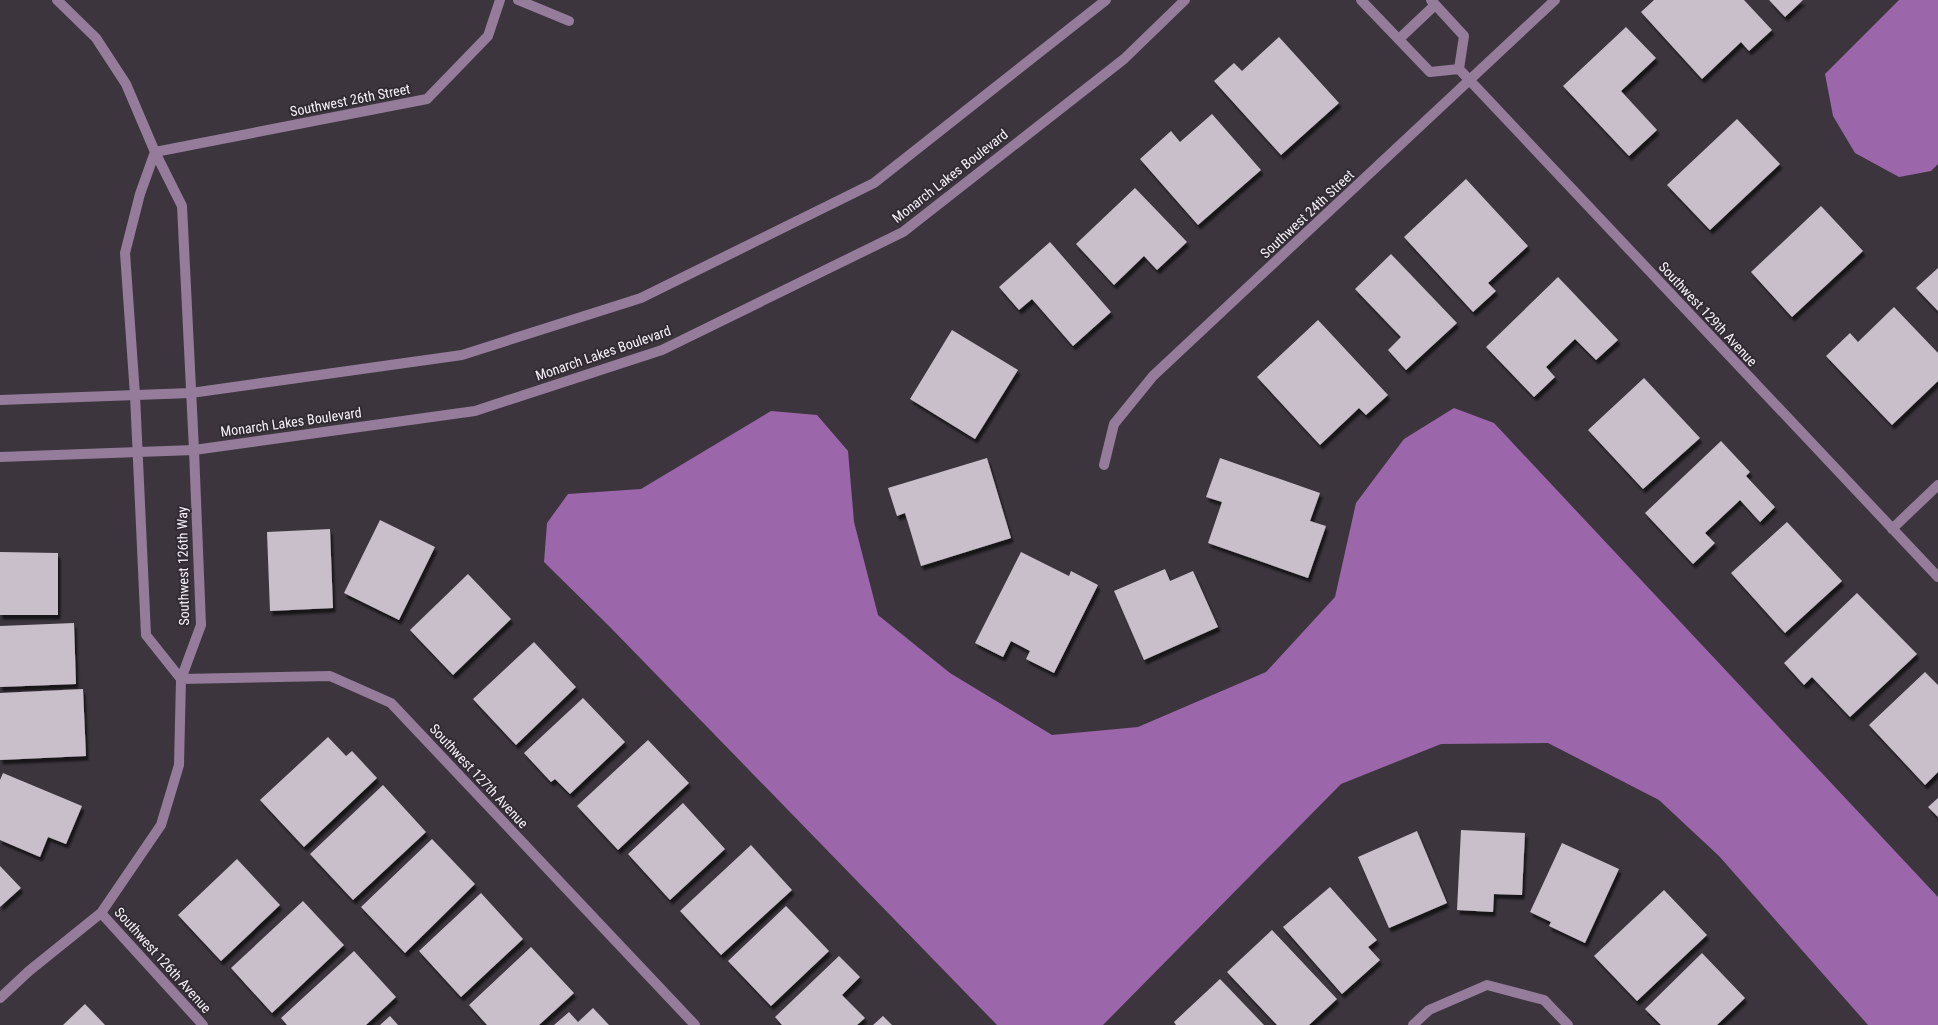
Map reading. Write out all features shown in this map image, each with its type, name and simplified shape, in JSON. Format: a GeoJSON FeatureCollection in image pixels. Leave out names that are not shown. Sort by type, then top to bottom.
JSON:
{"type":"FeatureCollection","features":[{"type":"Feature","properties":{"kind":"street","name":"Southwest 126th Way"},"geometry":{"type":"LineString","coordinates":[[57,0],[96,38],[126,84],[155,152],[182,206],[201,625],[181,679]]}},
{"type":"Feature","properties":{"kind":"street","name":"Southwest 26th Street"},"geometry":{"type":"LineString","coordinates":[[155,152],[427,99],[488,36],[500,0]]}},
{"type":"Feature","properties":{"kind":"street"},"geometry":{"type":"LineString","coordinates":[[518,0],[569,21]]}},
{"type":"Feature","properties":{"kind":"street"},"geometry":{"type":"LineString","coordinates":[[0,400],[191,392],[462,356],[641,298],[874,183],[1106,0]]}},
{"type":"Feature","properties":{"kind":"street","name":"Monarch Lakes Boulevard"},"geometry":{"type":"LineString","coordinates":[[0,457],[194,450],[475,411],[662,350],[903,232],[1124,59],[1185,0]]}},
{"type":"Feature","properties":{"kind":"street"},"geometry":{"type":"LineString","coordinates":[[1361,0],[1399,40],[1430,72],[1459,69],[1464,36],[1433,3],[1399,40]]}},
{"type":"Feature","properties":{"kind":"street","name":"Southwest 24th Street"},"geometry":{"type":"LineString","coordinates":[[1104,465],[1114,424],[1153,376],[1470,82],[1555,0]]}},
{"type":"Feature","properties":{"kind":"street","name":"Southwest 129th Avenue"},"geometry":{"type":"LineString","coordinates":[[1459,69],[1938,578]]}},
{"type":"Feature","properties":{"kind":"street"},"geometry":{"type":"LineString","coordinates":[[0,998],[29,971],[101,913],[161,825],[179,765],[181,679],[146,635],[136,452],[135,395],[125,253],[140,194],[155,152]]}},
{"type":"Feature","properties":{"kind":"street"},"geometry":{"type":"LineString","coordinates":[[1892,529],[1938,485]]}},
{"type":"Feature","properties":{"kind":"street","name":"Southwest 127th Avenue"},"geometry":{"type":"LineString","coordinates":[[181,679],[330,676],[391,703],[695,1025]]}},
{"type":"Feature","properties":{"kind":"street","name":"Southwest 126th Avenue"},"geometry":{"type":"LineString","coordinates":[[101,913],[203,1025]]}},
{"type":"Feature","properties":{"kind":"street"},"geometry":{"type":"LineString","coordinates":[[1413,1025],[1429,1010],[1487,985],[1544,1000],[1568,1025]]}},
{"type":"Feature","properties":{"kind":"shaded area"},"geometry":{"type":"Polygon","coordinates":[[[1899,0],[1938,0],[1938,164],[1931,171],[1899,177],[1855,153],[1833,116],[1825,74],[1899,0]]]}},
{"type":"Feature","properties":{"kind":"shaded area"},"geometry":{"type":"Polygon","coordinates":[[[1454,408],[1494,423],[1938,897],[1938,1025],[1868,1025],[1719,856],[1659,800],[1548,743],[1441,744],[1341,784],[1103,1025],[997,1025],[609,626],[544,562],[547,523],[568,494],[641,489],[771,411],[817,415],[848,451],[854,522],[878,615],[950,673],[1052,735],[1138,727],[1266,672],[1335,597],[1356,503],[1404,439],[1454,408]]]}},
{"type":"Feature","properties":{"kind":"building"},"geometry":{"type":"Polygon","coordinates":[[[1654,0],[1744,0],[1772,30],[1749,51],[1741,42],[1702,79],[1641,12],[1654,0]]]}},
{"type":"Feature","properties":{"kind":"building"},"geometry":{"type":"Polygon","coordinates":[[[1769,0],[1803,0],[1785,17],[1769,0]]]}},
{"type":"Feature","properties":{"kind":"building"},"geometry":{"type":"Polygon","coordinates":[[[1626,27],[1656,58],[1621,91],[1657,130],[1629,156],[1563,86],[1626,27]]]}},
{"type":"Feature","properties":{"kind":"building"},"geometry":{"type":"Polygon","coordinates":[[[1279,37],[1339,103],[1281,155],[1214,81],[1234,63],[1242,71],[1279,37]]]}},
{"type":"Feature","properties":{"kind":"building"},"geometry":{"type":"Polygon","coordinates":[[[1212,114],[1261,170],[1198,225],[1140,159],[1171,131],[1180,142],[1212,114]]]}},
{"type":"Feature","properties":{"kind":"building"},"geometry":{"type":"Polygon","coordinates":[[[1737,119],[1780,164],[1710,230],[1667,185],[1737,119]]]}},
{"type":"Feature","properties":{"kind":"building"},"geometry":{"type":"Polygon","coordinates":[[[1466,179],[1528,246],[1488,283],[1496,291],[1473,312],[1404,237],[1466,179]]]}},
{"type":"Feature","properties":{"kind":"building"},"geometry":{"type":"Polygon","coordinates":[[[1135,188],[1187,242],[1157,270],[1144,256],[1114,285],[1076,244],[1135,188]]]}},
{"type":"Feature","properties":{"kind":"building"},"geometry":{"type":"Polygon","coordinates":[[[1821,206],[1863,251],[1792,317],[1751,272],[1821,206]]]}},
{"type":"Feature","properties":{"kind":"building"},"geometry":{"type":"Polygon","coordinates":[[[1050,242],[1111,312],[1073,346],[1032,299],[1019,310],[999,287],[1050,242]]]}},
{"type":"Feature","properties":{"kind":"building"},"geometry":{"type":"Polygon","coordinates":[[[1391,254],[1457,323],[1406,370],[1388,350],[1401,337],[1355,289],[1391,254]]]}},
{"type":"Feature","properties":{"kind":"building"},"geometry":{"type":"Polygon","coordinates":[[[1938,268],[1938,311],[1916,288],[1938,268]]]}},
{"type":"Feature","properties":{"kind":"building"},"geometry":{"type":"Polygon","coordinates":[[[1558,277],[1618,340],[1596,360],[1575,339],[1546,367],[1555,377],[1534,397],[1486,347],[1558,277]]]}},
{"type":"Feature","properties":{"kind":"building"},"geometry":{"type":"Polygon","coordinates":[[[1894,307],[1938,353],[1938,381],[1892,425],[1826,356],[1850,333],[1858,342],[1894,307]]]}},
{"type":"Feature","properties":{"kind":"building"},"geometry":{"type":"Polygon","coordinates":[[[1318,320],[1388,395],[1366,415],[1359,408],[1320,445],[1257,377],[1318,320]]]}},
{"type":"Feature","properties":{"kind":"building"},"geometry":{"type":"Polygon","coordinates":[[[952,330],[1018,370],[975,439],[910,399],[952,330]]]}},
{"type":"Feature","properties":{"kind":"building"},"geometry":{"type":"Polygon","coordinates":[[[1644,378],[1700,438],[1643,489],[1588,430],[1644,378]]]}},
{"type":"Feature","properties":{"kind":"building"},"geometry":{"type":"Polygon","coordinates":[[[1721,441],[1750,472],[1746,476],[1775,507],[1760,522],[1740,500],[1705,533],[1715,543],[1693,564],[1645,513],[1721,441]]]}},
{"type":"Feature","properties":{"kind":"building"},"geometry":{"type":"Polygon","coordinates":[[[987,458],[1011,538],[921,566],[905,513],[897,516],[888,488],[987,458]]]}},
{"type":"Feature","properties":{"kind":"building"},"geometry":{"type":"Polygon","coordinates":[[[1220,458],[1320,493],[1310,521],[1326,526],[1308,578],[1208,543],[1222,502],[1206,497],[1220,458]]]}},
{"type":"Feature","properties":{"kind":"building"},"geometry":{"type":"Polygon","coordinates":[[[380,520],[435,547],[399,620],[344,593],[380,520]]]}},
{"type":"Feature","properties":{"kind":"building"},"geometry":{"type":"Polygon","coordinates":[[[1787,522],[1842,581],[1785,633],[1731,573],[1787,522]]]}},
{"type":"Feature","properties":{"kind":"building"},"geometry":{"type":"Polygon","coordinates":[[[330,529],[333,608],[270,611],[267,532],[330,529]]]}},
{"type":"Feature","properties":{"kind":"building"},"geometry":{"type":"Polygon","coordinates":[[[0,552],[58,553],[58,615],[0,615],[0,552]]]}},
{"type":"Feature","properties":{"kind":"building"},"geometry":{"type":"Polygon","coordinates":[[[1021,552],[1069,576],[1071,571],[1098,585],[1054,673],[1026,659],[1030,651],[1011,641],[1003,657],[975,643],[1021,552]]]}},
{"type":"Feature","properties":{"kind":"building"},"geometry":{"type":"Polygon","coordinates":[[[1165,569],[1170,581],[1193,571],[1218,627],[1144,660],[1114,591],[1165,569]]]}},
{"type":"Feature","properties":{"kind":"building"},"geometry":{"type":"Polygon","coordinates":[[[468,574],[511,619],[453,675],[410,630],[468,574]]]}},
{"type":"Feature","properties":{"kind":"building"},"geometry":{"type":"Polygon","coordinates":[[[1857,593],[1917,654],[1850,717],[1812,677],[1804,685],[1784,663],[1857,593]]]}},
{"type":"Feature","properties":{"kind":"building"},"geometry":{"type":"Polygon","coordinates":[[[74,623],[76,684],[0,687],[0,626],[74,623]]]}},
{"type":"Feature","properties":{"kind":"building"},"geometry":{"type":"Polygon","coordinates":[[[534,642],[576,687],[516,745],[473,699],[534,642]]]}},
{"type":"Feature","properties":{"kind":"building"},"geometry":{"type":"Polygon","coordinates":[[[1925,672],[1938,685],[1938,772],[1925,785],[1869,725],[1925,672]]]}},
{"type":"Feature","properties":{"kind":"building"},"geometry":{"type":"Polygon","coordinates":[[[83,689],[86,756],[0,760],[0,693],[83,689]]]}},
{"type":"Feature","properties":{"kind":"building"},"geometry":{"type":"Polygon","coordinates":[[[583,698],[625,742],[570,794],[555,779],[551,782],[524,753],[583,698]]]}},
{"type":"Feature","properties":{"kind":"building"},"geometry":{"type":"Polygon","coordinates":[[[328,737],[346,756],[352,751],[377,778],[304,847],[260,800],[328,737]]]}},
{"type":"Feature","properties":{"kind":"building"},"geometry":{"type":"Polygon","coordinates":[[[648,740],[689,783],[618,850],[577,806],[648,740]]]}},
{"type":"Feature","properties":{"kind":"building"},"geometry":{"type":"Polygon","coordinates":[[[3,773],[82,806],[66,844],[48,837],[40,857],[0,840],[0,780],[3,773]]]}},
{"type":"Feature","properties":{"kind":"building"},"geometry":{"type":"Polygon","coordinates":[[[383,785],[426,832],[353,900],[310,854],[383,785]]]}},
{"type":"Feature","properties":{"kind":"building"},"geometry":{"type":"Polygon","coordinates":[[[1938,798],[1938,817],[1928,807],[1938,798]]]}},
{"type":"Feature","properties":{"kind":"building"},"geometry":{"type":"Polygon","coordinates":[[[683,803],[725,849],[670,900],[628,854],[683,803]]]}},
{"type":"Feature","properties":{"kind":"building"},"geometry":{"type":"Polygon","coordinates":[[[1461,830],[1525,833],[1522,895],[1494,894],[1493,912],[1457,910],[1461,830]]]}},
{"type":"Feature","properties":{"kind":"building"},"geometry":{"type":"Polygon","coordinates":[[[1417,831],[1447,903],[1389,928],[1358,857],[1417,831]]]}},
{"type":"Feature","properties":{"kind":"building"},"geometry":{"type":"Polygon","coordinates":[[[432,839],[475,884],[405,953],[361,907],[432,839]]]}},
{"type":"Feature","properties":{"kind":"building"},"geometry":{"type":"Polygon","coordinates":[[[1562,843],[1619,869],[1585,943],[1549,926],[1551,922],[1530,912],[1562,843]]]}},
{"type":"Feature","properties":{"kind":"building"},"geometry":{"type":"Polygon","coordinates":[[[751,845],[792,890],[721,955],[680,911],[751,845]]]}},
{"type":"Feature","properties":{"kind":"building"},"geometry":{"type":"Polygon","coordinates":[[[237,859],[280,905],[221,961],[178,915],[237,859]]]}},
{"type":"Feature","properties":{"kind":"building"},"geometry":{"type":"Polygon","coordinates":[[[0,866],[21,888],[0,907],[0,866]]]}},
{"type":"Feature","properties":{"kind":"building"},"geometry":{"type":"Polygon","coordinates":[[[1330,887],[1377,940],[1368,947],[1380,960],[1342,994],[1283,927],[1330,887]]]}},
{"type":"Feature","properties":{"kind":"building"},"geometry":{"type":"Polygon","coordinates":[[[1664,890],[1707,935],[1637,1001],[1594,956],[1664,890]]]}},
{"type":"Feature","properties":{"kind":"building"},"geometry":{"type":"Polygon","coordinates":[[[481,893],[523,939],[461,997],[419,951],[481,893]]]}},
{"type":"Feature","properties":{"kind":"building"},"geometry":{"type":"Polygon","coordinates":[[[303,901],[344,945],[272,1013],[231,968],[303,901]]]}},
{"type":"Feature","properties":{"kind":"building"},"geometry":{"type":"Polygon","coordinates":[[[786,906],[829,951],[771,1006],[728,961],[786,906]]]}},
{"type":"Feature","properties":{"kind":"building"},"geometry":{"type":"Polygon","coordinates":[[[1272,930],[1337,999],[1309,1025],[1277,1025],[1227,972],[1272,930]]]}},
{"type":"Feature","properties":{"kind":"building"},"geometry":{"type":"Polygon","coordinates":[[[531,947],[574,993],[539,1025],[487,1025],[469,1005],[531,947]]]}},
{"type":"Feature","properties":{"kind":"building"},"geometry":{"type":"Polygon","coordinates":[[[354,951],[396,997],[366,1025],[287,1025],[281,1018],[354,951]]]}},
{"type":"Feature","properties":{"kind":"building"},"geometry":{"type":"Polygon","coordinates":[[[1702,953],[1745,998],[1717,1025],[1661,1025],[1645,1009],[1702,953]]]}},
{"type":"Feature","properties":{"kind":"building"},"geometry":{"type":"Polygon","coordinates":[[[839,956],[860,977],[842,995],[865,1018],[857,1025],[782,1025],[775,1017],[839,956]]]}},
{"type":"Feature","properties":{"kind":"building"},"geometry":{"type":"Polygon","coordinates":[[[1220,979],[1264,1025],[1176,1025],[1174,1022],[1220,979]]]}},
{"type":"Feature","properties":{"kind":"building"},"geometry":{"type":"Polygon","coordinates":[[[85,1004],[105,1025],[63,1025],[85,1004]]]}},
{"type":"Feature","properties":{"kind":"building"},"geometry":{"type":"Polygon","coordinates":[[[593,1008],[609,1025],[554,1025],[569,1012],[578,1022],[593,1008]]]}},
{"type":"Feature","properties":{"kind":"building"},"geometry":{"type":"Polygon","coordinates":[[[390,1016],[398,1025],[380,1025],[390,1016]]]}},
{"type":"Feature","properties":{"kind":"building"},"geometry":{"type":"Polygon","coordinates":[[[883,1016],[892,1025],[873,1025],[883,1016]]]}}]}
